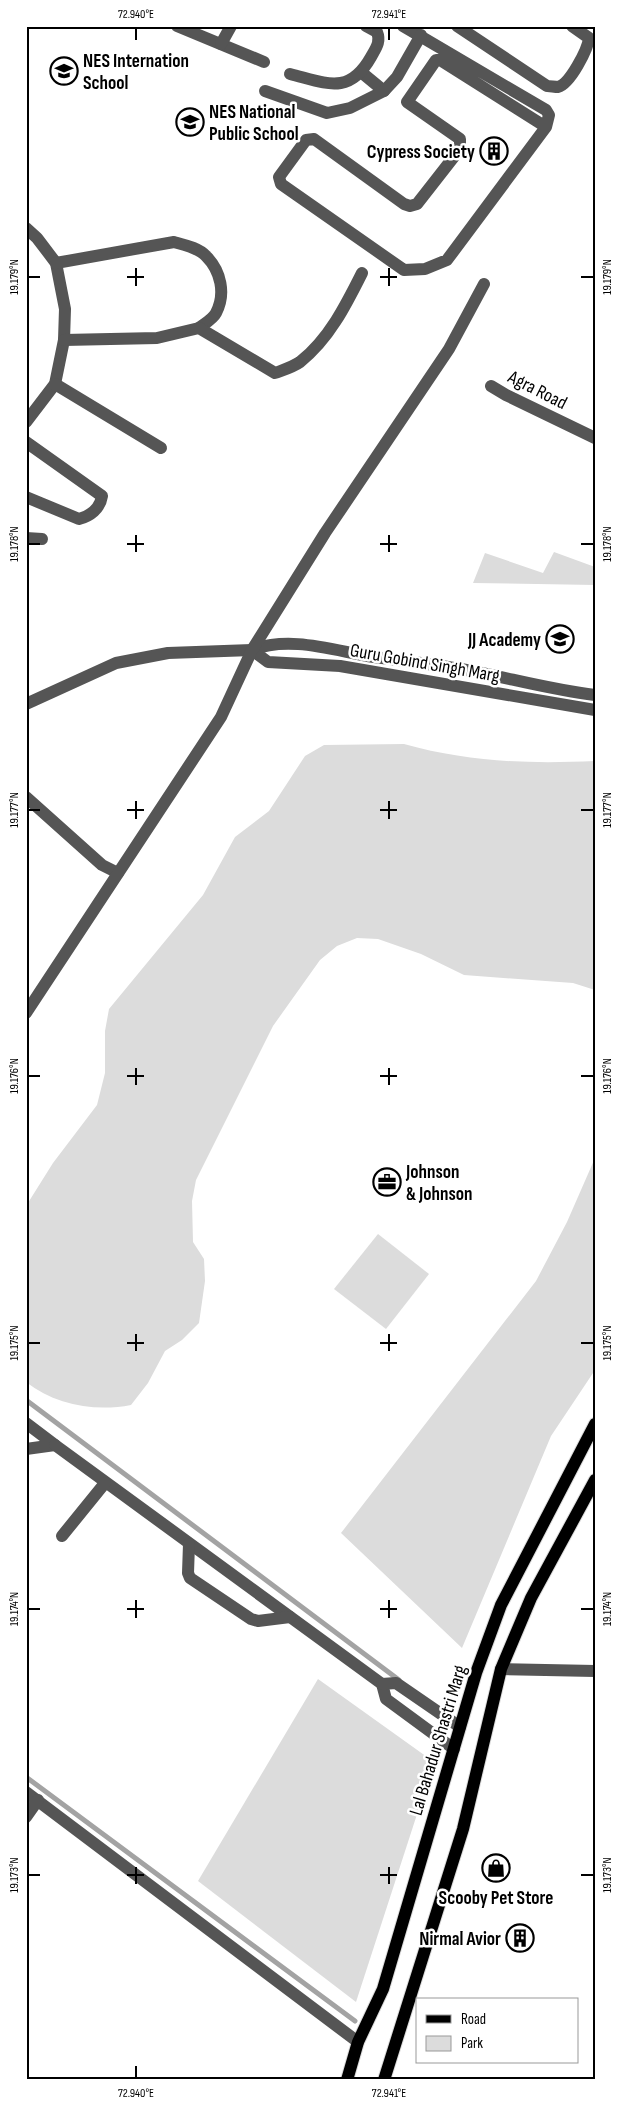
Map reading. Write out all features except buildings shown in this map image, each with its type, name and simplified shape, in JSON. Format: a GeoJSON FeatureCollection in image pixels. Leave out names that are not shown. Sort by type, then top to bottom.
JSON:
{"type":"FeatureCollection","features":[{"type":"Feature","properties":{"kind":"main road","name":"Lal Bahadur Shastri Marg"},"geometry":{"type":"LineString","coordinates":[[347,2080],[358,2042],[383,1989],[476,1673],[502,1604],[595,1424]]}},
{"type":"Feature","properties":{"kind":"main road"},"geometry":{"type":"LineString","coordinates":[[384,2080],[462,1828],[502,1669],[531,1598],[595,1480]]}},
{"type":"Feature","properties":{"kind":"street"},"geometry":{"type":"LineString","coordinates":[[177,26],[264,62]]}},
{"type":"Feature","properties":{"kind":"street"},"geometry":{"type":"LineString","coordinates":[[221,44],[231,26]]}},
{"type":"Feature","properties":{"kind":"street"},"geometry":{"type":"LineString","coordinates":[[290,74],[336,86],[347,83],[361,72],[380,38],[377,32],[366,26]]}},
{"type":"Feature","properties":{"kind":"street"},"geometry":{"type":"LineString","coordinates":[[403,26],[546,110],[549,115],[546,127],[447,260],[425,269],[404,270],[281,184],[279,177],[306,140],[314,139],[404,204],[410,206],[417,204],[460,149],[462,143],[460,139],[407,102],[436,60],[440,60],[546,127]]}},
{"type":"Feature","properties":{"kind":"street"},"geometry":{"type":"LineString","coordinates":[[457,26],[546,86],[558,87],[567,82],[588,46],[589,38],[572,26]]}},
{"type":"Feature","properties":{"kind":"street"},"geometry":{"type":"LineString","coordinates":[[265,91],[327,113],[350,108],[384,91],[397,77],[421,35]]}},
{"type":"Feature","properties":{"kind":"street"},"geometry":{"type":"LineString","coordinates":[[361,72],[384,91]]}},
{"type":"Feature","properties":{"kind":"street"},"geometry":{"type":"LineString","coordinates":[[26,228],[37,238],[56,263],[65,309],[64,340],[55,384],[26,422]]}},
{"type":"Feature","properties":{"kind":"street"},"geometry":{"type":"LineString","coordinates":[[56,263],[174,242],[206,255],[218,273],[223,291],[216,314],[198,328],[157,338],[64,340]]}},
{"type":"Feature","properties":{"kind":"street"},"geometry":{"type":"LineString","coordinates":[[198,328],[275,373],[299,362],[318,344],[342,314],[362,273]]}},
{"type":"Feature","properties":{"kind":"street"},"geometry":{"type":"LineString","coordinates":[[26,1013],[220,717],[252,650],[325,533],[460,332],[484,284]]}},
{"type":"Feature","properties":{"kind":"street"},"geometry":{"type":"LineString","coordinates":[[55,384],[160,448]]}},
{"type":"Feature","properties":{"kind":"street","name":"Agra Road"},"geometry":{"type":"LineString","coordinates":[[491,386],[506,396],[595,438]]}},
{"type":"Feature","properties":{"kind":"street"},"geometry":{"type":"LineString","coordinates":[[26,497],[74,518],[85,518],[91,515],[101,502],[102,496],[28,448]]}},
{"type":"Feature","properties":{"kind":"street"},"geometry":{"type":"LineString","coordinates":[[26,487],[85,518]]}},
{"type":"Feature","properties":{"kind":"street"},"geometry":{"type":"LineString","coordinates":[[26,538],[42,539]]}},
{"type":"Feature","properties":{"kind":"street","name":"Guru Gobind Singh Marg"},"geometry":{"type":"LineString","coordinates":[[26,704],[116,663],[168,652],[252,650],[268,644],[339,649],[374,657],[472,672],[567,692],[595,694]]}},
{"type":"Feature","properties":{"kind":"street"},"geometry":{"type":"LineString","coordinates":[[336,666],[339,649]]}},
{"type":"Feature","properties":{"kind":"street","name":"Guru Gobind Singh Marg"},"geometry":{"type":"LineString","coordinates":[[252,650],[268,662],[336,666],[595,710]]}},
{"type":"Feature","properties":{"kind":"street"},"geometry":{"type":"LineString","coordinates":[[26,797],[102,865],[118,873]]}},
{"type":"Feature","properties":{"kind":"street"},"geometry":{"type":"LineString","coordinates":[[26,1423],[105,1483],[382,1684],[386,1699],[454,1749]]}},
{"type":"Feature","properties":{"kind":"street"},"geometry":{"type":"LineString","coordinates":[[26,1449],[54,1445]]}},
{"type":"Feature","properties":{"kind":"street"},"geometry":{"type":"LineString","coordinates":[[62,1536],[105,1483]]}},
{"type":"Feature","properties":{"kind":"street"},"geometry":{"type":"LineString","coordinates":[[189,1544],[188,1573],[190,1578],[251,1620],[290,1617]]}},
{"type":"Feature","properties":{"kind":"street"},"geometry":{"type":"LineString","coordinates":[[502,1669],[595,1671]]}},
{"type":"Feature","properties":{"kind":"street"},"geometry":{"type":"LineString","coordinates":[[382,1684],[396,1683],[460,1727]]}},
{"type":"Feature","properties":{"kind":"street"},"geometry":{"type":"LineString","coordinates":[[26,1792],[358,2042]]}},
{"type":"Feature","properties":{"kind":"street"},"geometry":{"type":"LineString","coordinates":[[26,1817],[38,1800]]}},
{"type":"Feature","properties":{"kind":"green space"},"geometry":{"type":"Polygon","coordinates":[[[554,552],[595,567],[595,585],[473,583],[485,553],[543,573],[554,552]]]}},
{"type":"Feature","properties":{"kind":"green space"},"geometry":{"type":"Polygon","coordinates":[[[404,744],[451,755],[475,758],[522,762],[595,761],[595,990],[573,983],[464,975],[421,954],[378,939],[357,938],[337,946],[320,960],[273,1026],[196,1180],[192,1201],[193,1242],[204,1259],[205,1281],[199,1323],[182,1340],[165,1351],[148,1383],[131,1405],[103,1408],[76,1405],[37,1390],[26,1382],[26,1206],[53,1163],[97,1105],[105,1073],[105,1031],[109,1009],[203,895],[235,837],[269,811],[305,756],[324,745],[404,744]]]}},
{"type":"Feature","properties":{"kind":"green space"},"geometry":{"type":"Polygon","coordinates":[[[595,1158],[595,1370],[551,1436],[462,1648],[341,1533],[536,1281],[567,1222],[595,1158]]]}},
{"type":"Feature","properties":{"kind":"green space"},"geometry":{"type":"Polygon","coordinates":[[[378,1234],[429,1274],[386,1329],[334,1289],[378,1234]]]}},
{"type":"Feature","properties":{"kind":"green space"},"geometry":{"type":"Polygon","coordinates":[[[318,1679],[434,1762],[356,2002],[198,1881],[318,1679]]]}},
{"type":"Feature","properties":{"kind":"waterway"},"geometry":{"type":"LineString","coordinates":[[26,1400],[399,1680]]}},
{"type":"Feature","properties":{"kind":"waterway"},"geometry":{"type":"LineString","coordinates":[[26,1777],[355,2021]]}},
{"type":"Feature","properties":{"kind":"place","name":"NES Internation School"},"geometry":{"type":"Point","coordinates":[64,71]}},
{"type":"Feature","properties":{"kind":"place","name":"NES National Public School"},"geometry":{"type":"Point","coordinates":[190,122]}},
{"type":"Feature","properties":{"kind":"place","name":"Cypress Society"},"geometry":{"type":"Point","coordinates":[494,151]}},
{"type":"Feature","properties":{"kind":"place","name":"JJ Academy"},"geometry":{"type":"Point","coordinates":[560,639]}},
{"type":"Feature","properties":{"kind":"place","name":"Johnson & Johnson"},"geometry":{"type":"Point","coordinates":[387,1182]}},
{"type":"Feature","properties":{"kind":"place","name":"Scooby Pet Store"},"geometry":{"type":"Point","coordinates":[496,1868]}},
{"type":"Feature","properties":{"kind":"place","name":"Nirmal Avior"},"geometry":{"type":"Point","coordinates":[520,1938]}}]}
